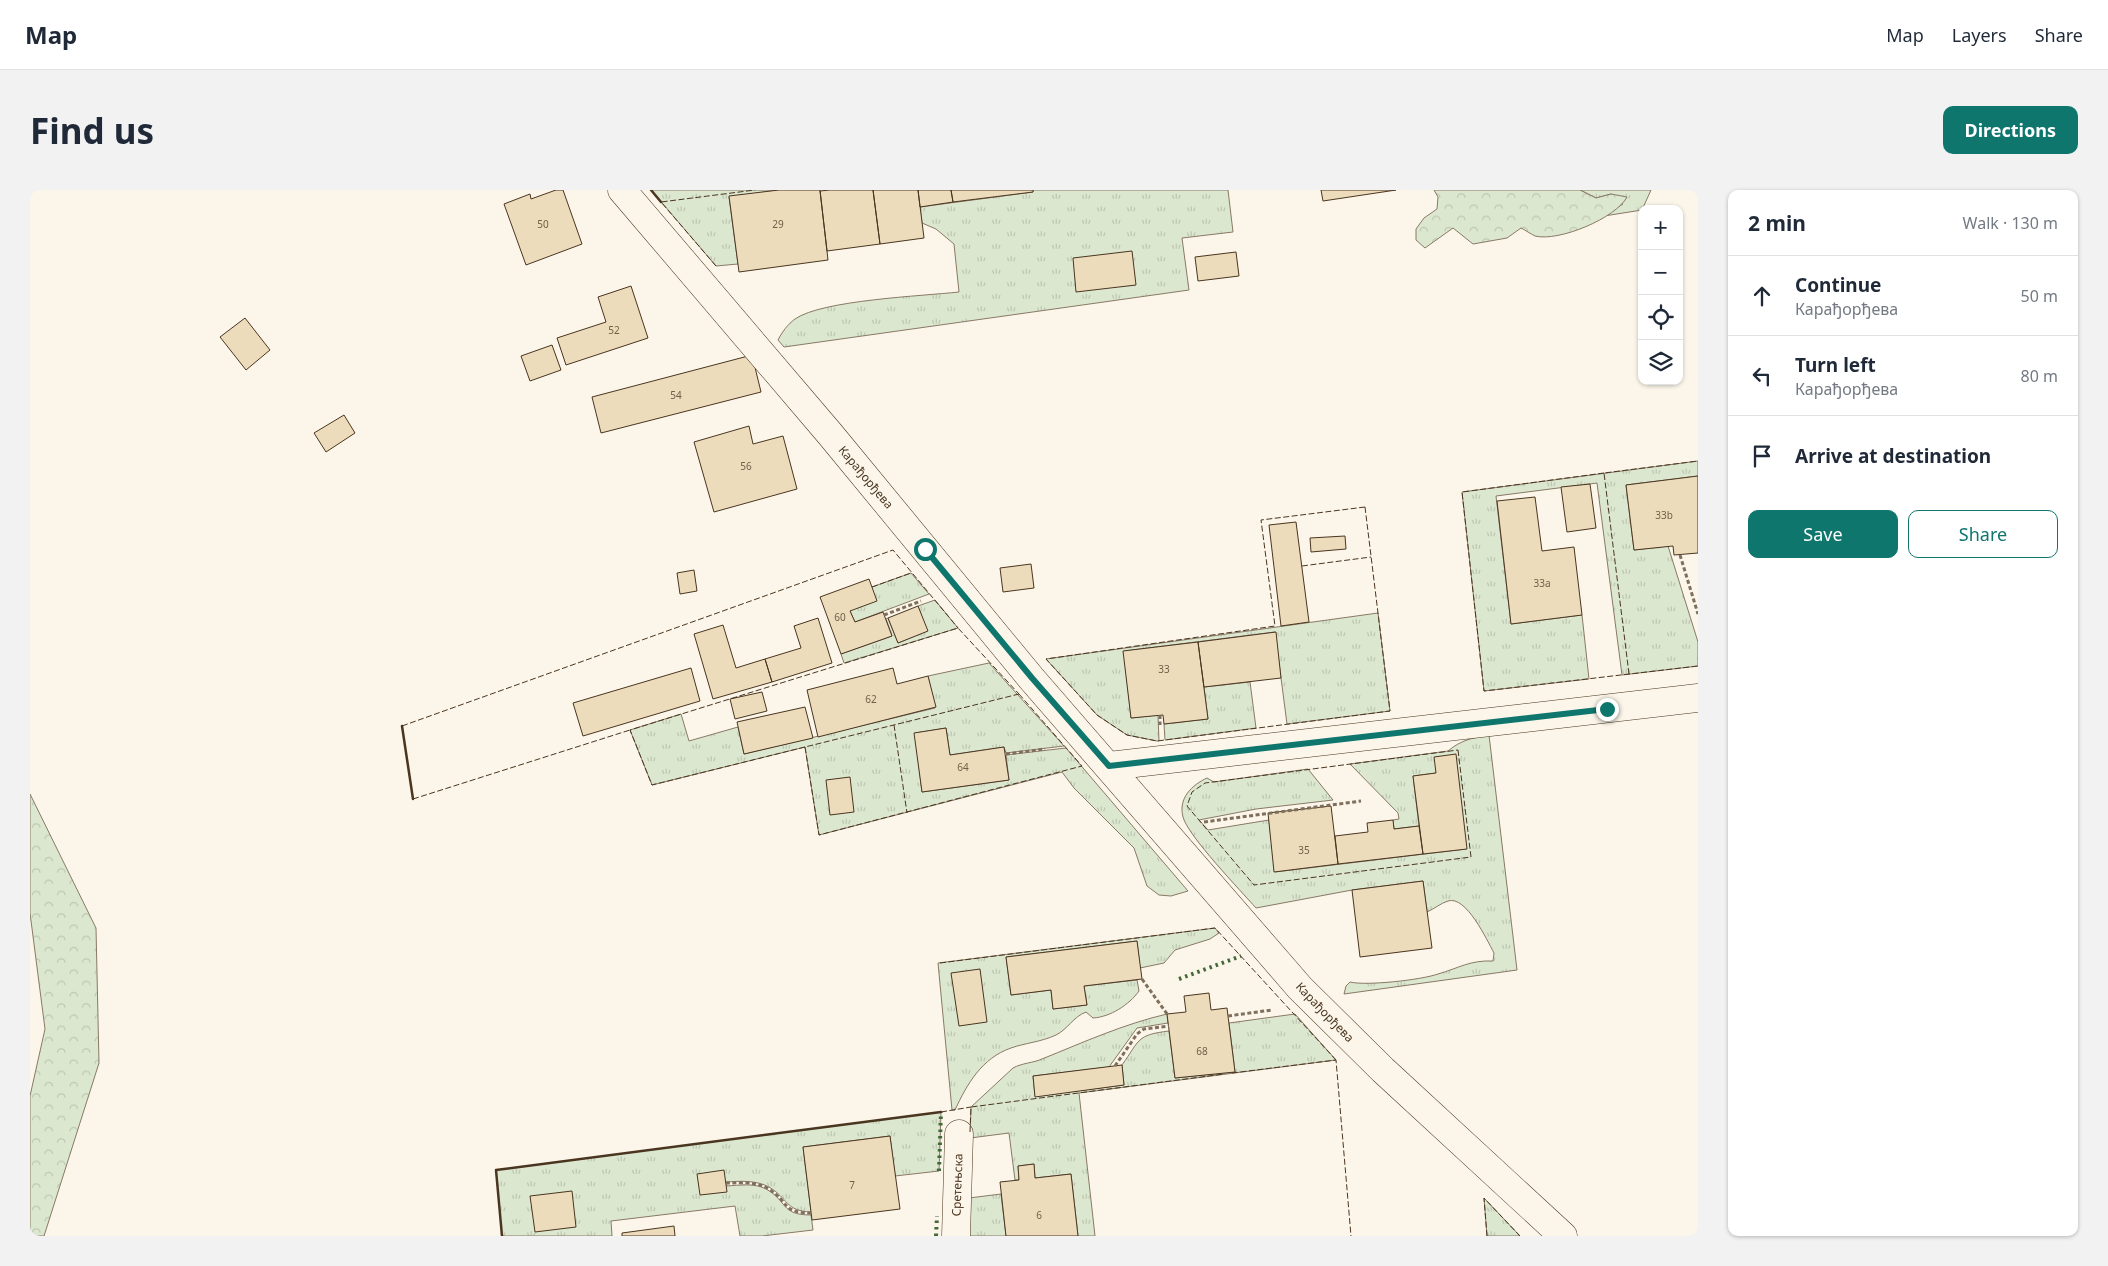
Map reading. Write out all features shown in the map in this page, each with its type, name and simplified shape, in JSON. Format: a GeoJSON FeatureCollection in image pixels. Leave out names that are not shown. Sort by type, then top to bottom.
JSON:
{"type":"FeatureCollection","features":[{"type":"Feature","properties":{"kind":"street","name":"Карађорђева"},"geometry":{"type":"LineString","coordinates":[[622,190],[830,434],[1026,671],[1300,988],[1383,1070],[1563,1236]]}},
{"type":"Feature","properties":{"kind":"street"},"geometry":{"type":"LineString","coordinates":[[1109,766],[1698,698]]}},
{"type":"Feature","properties":{"kind":"street","name":"Сретењска"},"geometry":{"type":"LineString","coordinates":[[956,1236],[959,1134]]}},
{"type":"Feature","properties":{"kind":"path"},"geometry":{"type":"LineString","coordinates":[[1680,555],[1698,614]]}},
{"type":"Feature","properties":{"kind":"path"},"geometry":{"type":"LineString","coordinates":[[884,615],[925,600]]}},
{"type":"Feature","properties":{"kind":"path"},"geometry":{"type":"LineString","coordinates":[[1006,754],[1055,748]]}},
{"type":"Feature","properties":{"kind":"path"},"geometry":{"type":"LineString","coordinates":[[1201,822],[1361,801]]}},
{"type":"Feature","properties":{"kind":"path"},"geometry":{"type":"LineString","coordinates":[[1142,979],[1167,1014]]}},
{"type":"Feature","properties":{"kind":"path"},"geometry":{"type":"LineString","coordinates":[[1228,1016],[1280,1009]]}},
{"type":"Feature","properties":{"kind":"path"},"geometry":{"type":"LineString","coordinates":[[1115,1066],[1137,1034],[1144,1029],[1169,1026]]}},
{"type":"Feature","properties":{"kind":"path"},"geometry":{"type":"LineString","coordinates":[[726,1183],[753,1183],[768,1188],[786,1207],[796,1213],[811,1213]]}},
{"type":"Feature","properties":{"kind":"green space"},"geometry":{"type":"Polygon","coordinates":[[[651,190],[779,190],[729,197],[738,264],[716,266],[651,190]]]}},
{"type":"Feature","properties":{"kind":"green space"},"geometry":{"type":"Polygon","coordinates":[[[1033,190],[1228,190],[1233,232],[1182,238],[1189,290],[784,347],[778,340],[785,328],[795,319],[827,307],[874,300],[959,292],[954,244],[936,229],[922,223],[920,207],[1033,192],[1033,190]]]}},
{"type":"Feature","properties":{"kind":"green space"},"geometry":{"type":"Polygon","coordinates":[[[1434,190],[1580,190],[1596,198],[1611,194],[1627,197],[1611,213],[1586,227],[1572,232],[1545,237],[1535,236],[1521,228],[1507,238],[1473,244],[1453,228],[1425,248],[1416,240],[1416,229],[1424,218],[1437,209],[1438,197],[1434,190]]]}},
{"type":"Feature","properties":{"kind":"green space"},"geometry":{"type":"Polygon","coordinates":[[[1580,190],[1651,190],[1644,205],[1638,205],[1638,211],[1604,216],[1623,204],[1611,194],[1596,198],[1580,190]]]}},
{"type":"Feature","properties":{"kind":"green space"},"geometry":{"type":"Polygon","coordinates":[[[1698,461],[1698,476],[1626,485],[1634,550],[1668,546],[1698,642],[1698,666],[1622,675],[1597,483],[1496,496],[1511,624],[1582,615],[1589,679],[1484,691],[1462,492],[1698,461]]]}},
{"type":"Feature","properties":{"kind":"green space"},"geometry":{"type":"Polygon","coordinates":[[[911,573],[929,594],[855,622],[850,611],[872,587],[911,573]]]}},
{"type":"Feature","properties":{"kind":"green space"},"geometry":{"type":"Polygon","coordinates":[[[935,600],[958,628],[844,663],[841,654],[892,636],[886,619],[888,618],[898,643],[927,631],[918,606],[935,600]]]}},
{"type":"Feature","properties":{"kind":"green space"},"geometry":{"type":"Polygon","coordinates":[[[1378,613],[1390,711],[1287,724],[1275,632],[1124,651],[1131,718],[1158,715],[1159,741],[1157,741],[1127,735],[1097,715],[1046,659],[1378,613]]]}},
{"type":"Feature","properties":{"kind":"green space"},"geometry":{"type":"Polygon","coordinates":[[[989,663],[1064,746],[1006,753],[1004,747],[950,755],[946,728],[915,733],[922,792],[1009,780],[1006,755],[1066,748],[1188,891],[1171,896],[1159,895],[1147,886],[1134,848],[1074,788],[1062,772],[819,835],[805,747],[652,785],[630,730],[681,714],[689,741],[738,727],[744,754],[935,708],[928,676],[989,663]]]}},
{"type":"Feature","properties":{"kind":"green space"},"geometry":{"type":"Polygon","coordinates":[[[1250,682],[1256,728],[1165,740],[1164,724],[1208,719],[1204,687],[1250,682]]]}},
{"type":"Feature","properties":{"kind":"green space"},"geometry":{"type":"Polygon","coordinates":[[[1489,735],[1517,970],[1344,994],[1346,986],[1350,982],[1380,983],[1430,976],[1471,963],[1493,961],[1494,953],[1469,911],[1462,905],[1455,901],[1448,901],[1427,912],[1423,881],[1352,890],[1256,908],[1204,850],[1183,817],[1184,798],[1191,788],[1207,778],[1214,782],[1308,769],[1333,800],[1256,809],[1199,820],[1208,830],[1269,820],[1275,872],[1466,849],[1436,773],[1413,776],[1419,826],[1394,829],[1393,820],[1399,819],[1398,813],[1350,764],[1448,751],[1467,740],[1489,735]]]}},
{"type":"Feature","properties":{"kind":"green space"},"geometry":{"type":"Polygon","coordinates":[[[30,794],[96,928],[99,1063],[44,1236],[30,1236],[30,1096],[45,1029],[30,913],[30,794]]]}},
{"type":"Feature","properties":{"kind":"green space"},"geometry":{"type":"Polygon","coordinates":[[[1215,928],[1219,933],[1210,939],[1175,950],[1164,963],[1140,968],[1137,941],[1006,957],[1011,995],[1051,990],[1053,1009],[1087,1005],[1084,986],[1137,980],[1139,991],[1125,1005],[1112,1013],[1093,1018],[1086,1012],[1056,1035],[1001,1052],[977,1073],[955,1110],[952,1110],[938,963],[1215,928]]]}},
{"type":"Feature","properties":{"kind":"green space"},"geometry":{"type":"Polygon","coordinates":[[[1167,1014],[1168,1023],[1137,1028],[1109,1067],[1033,1076],[1035,1096],[1124,1085],[1122,1065],[1136,1044],[1150,1034],[1169,1031],[1175,1078],[1235,1072],[1229,1023],[1295,1014],[1336,1060],[1079,1093],[1095,1236],[1078,1236],[1071,1174],[1035,1178],[1034,1164],[1018,1166],[1019,1180],[1015,1180],[1009,1133],[970,1138],[971,1107],[1016,1066],[1039,1060],[1120,1028],[1167,1014]]]}},
{"type":"Feature","properties":{"kind":"green space"},"geometry":{"type":"Polygon","coordinates":[[[941,1112],[939,1171],[895,1176],[890,1136],[803,1147],[811,1212],[791,1207],[775,1191],[759,1183],[726,1182],[727,1186],[752,1185],[766,1189],[794,1213],[811,1215],[813,1230],[762,1236],[740,1236],[735,1206],[611,1221],[612,1236],[502,1236],[496,1170],[941,1112]]]}},
{"type":"Feature","properties":{"kind":"green space"},"geometry":{"type":"Polygon","coordinates":[[[1001,1194],[1006,1236],[969,1236],[969,1198],[1001,1194]]]}},
{"type":"Feature","properties":{"kind":"green space"},"geometry":{"type":"Polygon","coordinates":[[[1484,1198],[1520,1236],[1487,1236],[1484,1198]]]}},
{"type":"Feature","properties":{"kind":"building"},"geometry":{"type":"Polygon","coordinates":[[[556,190],[563,190],[582,244],[526,265],[504,204],[530,194],[531,199],[556,190]]]}},
{"type":"Feature","properties":{"kind":"building"},"geometry":{"type":"Polygon","coordinates":[[[779,190],[820,190],[828,260],[739,272],[729,196],[779,190]]]}},
{"type":"Feature","properties":{"kind":"building"},"geometry":{"type":"Polygon","coordinates":[[[873,190],[880,244],[827,251],[820,191],[873,190]]]}},
{"type":"Feature","properties":{"kind":"building"},"geometry":{"type":"Polygon","coordinates":[[[873,190],[918,190],[924,238],[880,244],[873,190]]]}},
{"type":"Feature","properties":{"kind":"building"},"geometry":{"type":"Polygon","coordinates":[[[918,190],[951,190],[953,202],[920,207],[918,190]]]}},
{"type":"Feature","properties":{"kind":"building"},"geometry":{"type":"Polygon","coordinates":[[[951,190],[1033,190],[1033,192],[953,202],[951,190]]]}},
{"type":"Feature","properties":{"kind":"building"},"geometry":{"type":"Polygon","coordinates":[[[1321,190],[1396,190],[1323,201],[1321,190]]]}},
{"type":"Feature","properties":{"kind":"building"},"geometry":{"type":"Polygon","coordinates":[[[1132,251],[1136,285],[1076,292],[1073,258],[1132,251]]]}},
{"type":"Feature","properties":{"kind":"building"},"geometry":{"type":"Polygon","coordinates":[[[1236,252],[1239,276],[1198,281],[1195,257],[1236,252]]]}},
{"type":"Feature","properties":{"kind":"building"},"geometry":{"type":"Polygon","coordinates":[[[631,286],[648,338],[566,365],[557,338],[606,322],[598,297],[631,286]]]}},
{"type":"Feature","properties":{"kind":"building"},"geometry":{"type":"Polygon","coordinates":[[[245,318],[270,350],[246,370],[220,337],[245,318]]]}},
{"type":"Feature","properties":{"kind":"building"},"geometry":{"type":"Polygon","coordinates":[[[552,345],[561,370],[530,381],[521,356],[552,345]]]}},
{"type":"Feature","properties":{"kind":"building"},"geometry":{"type":"Polygon","coordinates":[[[752,355],[761,392],[601,433],[592,397],[752,355]]]}},
{"type":"Feature","properties":{"kind":"building"},"geometry":{"type":"Polygon","coordinates":[[[344,415],[355,433],[326,452],[314,433],[344,415]]]}},
{"type":"Feature","properties":{"kind":"building"},"geometry":{"type":"Polygon","coordinates":[[[749,426],[753,444],[783,436],[797,489],[714,512],[694,442],[749,426]]]}},
{"type":"Feature","properties":{"kind":"building"},"geometry":{"type":"Polygon","coordinates":[[[1698,476],[1698,553],[1674,555],[1673,546],[1634,550],[1626,485],[1698,476]]]}},
{"type":"Feature","properties":{"kind":"building"},"geometry":{"type":"Polygon","coordinates":[[[1590,484],[1596,528],[1567,532],[1561,487],[1590,484]]]}},
{"type":"Feature","properties":{"kind":"building"},"geometry":{"type":"Polygon","coordinates":[[[1535,497],[1542,551],[1574,547],[1582,615],[1511,624],[1497,501],[1535,497]]]}},
{"type":"Feature","properties":{"kind":"building"},"geometry":{"type":"Polygon","coordinates":[[[1296,522],[1309,622],[1281,626],[1269,525],[1296,522]]]}},
{"type":"Feature","properties":{"kind":"building"},"geometry":{"type":"Polygon","coordinates":[[[1345,536],[1346,549],[1311,552],[1310,538],[1345,536]]]}},
{"type":"Feature","properties":{"kind":"building"},"geometry":{"type":"Polygon","coordinates":[[[1031,564],[1034,588],[1003,592],[1000,568],[1031,564]]]}},
{"type":"Feature","properties":{"kind":"building"},"geometry":{"type":"Polygon","coordinates":[[[694,570],[697,591],[680,594],[677,573],[694,570]]]}},
{"type":"Feature","properties":{"kind":"building"},"geometry":{"type":"Polygon","coordinates":[[[869,579],[877,601],[850,611],[855,622],[883,612],[892,636],[841,654],[820,597],[869,579]]]}},
{"type":"Feature","properties":{"kind":"building"},"geometry":{"type":"Polygon","coordinates":[[[918,606],[928,631],[898,643],[888,618],[918,606]]]}},
{"type":"Feature","properties":{"kind":"building"},"geometry":{"type":"Polygon","coordinates":[[[818,618],[832,663],[772,682],[765,659],[801,648],[794,626],[818,618]]]}},
{"type":"Feature","properties":{"kind":"building"},"geometry":{"type":"Polygon","coordinates":[[[723,625],[736,668],[765,659],[772,682],[713,699],[694,634],[723,625]]]}},
{"type":"Feature","properties":{"kind":"building"},"geometry":{"type":"Polygon","coordinates":[[[1276,632],[1281,678],[1204,687],[1198,642],[1276,632]]]}},
{"type":"Feature","properties":{"kind":"building"},"geometry":{"type":"Polygon","coordinates":[[[1198,642],[1208,719],[1164,724],[1163,715],[1131,718],[1123,651],[1198,642]]]}},
{"type":"Feature","properties":{"kind":"building"},"geometry":{"type":"Polygon","coordinates":[[[691,668],[700,701],[583,736],[573,703],[691,668]]]}},
{"type":"Feature","properties":{"kind":"building"},"geometry":{"type":"Polygon","coordinates":[[[893,668],[897,684],[928,676],[936,707],[818,737],[807,690],[893,668]]]}},
{"type":"Feature","properties":{"kind":"building"},"geometry":{"type":"Polygon","coordinates":[[[762,692],[767,711],[735,719],[730,699],[762,692]]]}},
{"type":"Feature","properties":{"kind":"building"},"geometry":{"type":"Polygon","coordinates":[[[805,707],[813,738],[744,754],[737,722],[805,707]]]}},
{"type":"Feature","properties":{"kind":"building"},"geometry":{"type":"Polygon","coordinates":[[[946,728],[950,755],[1004,747],[1009,780],[922,792],[914,733],[946,728]]]}},
{"type":"Feature","properties":{"kind":"building"},"geometry":{"type":"Polygon","coordinates":[[[1456,754],[1467,849],[1423,854],[1413,776],[1436,773],[1434,757],[1456,754]]]}},
{"type":"Feature","properties":{"kind":"building"},"geometry":{"type":"Polygon","coordinates":[[[850,777],[854,812],[830,815],[826,780],[850,777]]]}},
{"type":"Feature","properties":{"kind":"building"},"geometry":{"type":"Polygon","coordinates":[[[1331,806],[1338,864],[1274,872],[1268,813],[1331,806]]]}},
{"type":"Feature","properties":{"kind":"building"},"geometry":{"type":"Polygon","coordinates":[[[1393,820],[1394,829],[1419,826],[1423,854],[1338,864],[1335,836],[1368,832],[1367,823],[1393,820]]]}},
{"type":"Feature","properties":{"kind":"building"},"geometry":{"type":"Polygon","coordinates":[[[1423,881],[1432,948],[1360,957],[1352,890],[1423,881]]]}},
{"type":"Feature","properties":{"kind":"building"},"geometry":{"type":"Polygon","coordinates":[[[1137,941],[1142,979],[1084,986],[1087,1005],[1053,1009],[1051,990],[1011,995],[1006,957],[1137,941]]]}},
{"type":"Feature","properties":{"kind":"building"},"geometry":{"type":"Polygon","coordinates":[[[980,969],[987,1022],[959,1026],[951,973],[980,969]]]}},
{"type":"Feature","properties":{"kind":"building"},"geometry":{"type":"Polygon","coordinates":[[[1209,993],[1211,1010],[1227,1008],[1235,1072],[1175,1078],[1167,1014],[1186,1012],[1184,996],[1209,993]]]}},
{"type":"Feature","properties":{"kind":"building"},"geometry":{"type":"Polygon","coordinates":[[[1122,1065],[1124,1085],[1035,1097],[1033,1076],[1122,1065]]]}},
{"type":"Feature","properties":{"kind":"building"},"geometry":{"type":"Polygon","coordinates":[[[890,1136],[900,1209],[812,1220],[803,1147],[890,1136]]]}},
{"type":"Feature","properties":{"kind":"building"},"geometry":{"type":"Polygon","coordinates":[[[1034,1164],[1035,1178],[1071,1174],[1078,1236],[1006,1236],[1000,1182],[1019,1180],[1018,1166],[1034,1164]]]}},
{"type":"Feature","properties":{"kind":"building"},"geometry":{"type":"Polygon","coordinates":[[[724,1170],[727,1192],[700,1195],[697,1174],[724,1170]]]}},
{"type":"Feature","properties":{"kind":"building"},"geometry":{"type":"Polygon","coordinates":[[[572,1191],[576,1227],[535,1232],[530,1196],[572,1191]]]}},
{"type":"Feature","properties":{"kind":"building"},"geometry":{"type":"Polygon","coordinates":[[[674,1226],[675,1236],[622,1236],[622,1233],[674,1226]]]}},
{"type":"Feature","properties":{"kind":"hedge"},"geometry":{"type":"LineString","coordinates":[[1179,979],[1241,956]]}},
{"type":"Feature","properties":{"kind":"hedge"},"geometry":{"type":"LineString","coordinates":[[939,1171],[941,1112]]}},
{"type":"Feature","properties":{"kind":"hedge"},"geometry":{"type":"LineString","coordinates":[[936,1236],[937,1216]]}},
{"type":"Feature","properties":{"kind":"fence"},"geometry":{"type":"LineString","coordinates":[[716,266],[661,202],[755,190]]}},
{"type":"Feature","properties":{"kind":"fence"},"geometry":{"type":"LineString","coordinates":[[1629,674],[1604,473],[1698,461]]}},
{"type":"Feature","properties":{"kind":"fence"},"geometry":{"type":"LineString","coordinates":[[1604,473],[1462,492],[1484,691],[1698,666]]}},
{"type":"Feature","properties":{"kind":"fence"},"geometry":{"type":"LineString","coordinates":[[1365,507],[1390,711],[1157,741],[1127,735],[1097,715],[1046,659],[1275,626],[1261,520],[1365,507]]}},
{"type":"Feature","properties":{"kind":"fence"},"geometry":{"type":"LineString","coordinates":[[402,726],[893,550],[958,628]]}},
{"type":"Feature","properties":{"kind":"fence"},"geometry":{"type":"LineString","coordinates":[[1302,566],[1371,557]]}},
{"type":"Feature","properties":{"kind":"fence"},"geometry":{"type":"LineString","coordinates":[[872,587],[911,573]]}},
{"type":"Feature","properties":{"kind":"fence"},"geometry":{"type":"LineString","coordinates":[[805,747],[652,785],[630,730],[958,628],[1019,694]]}},
{"type":"Feature","properties":{"kind":"fence"},"geometry":{"type":"LineString","coordinates":[[1019,694],[1082,766],[819,835],[805,747],[1019,694]]}},
{"type":"Feature","properties":{"kind":"fence"},"geometry":{"type":"LineString","coordinates":[[894,725],[907,813]]}},
{"type":"Feature","properties":{"kind":"fence"},"geometry":{"type":"LineString","coordinates":[[413,799],[630,730]]}},
{"type":"Feature","properties":{"kind":"fence"},"geometry":{"type":"LineString","coordinates":[[1458,750],[1471,857],[1254,885],[1187,806],[1192,792],[1205,783],[1458,750]]}},
{"type":"Feature","properties":{"kind":"fence"},"geometry":{"type":"LineString","coordinates":[[940,963],[1215,928],[1336,1060]]}},
{"type":"Feature","properties":{"kind":"fence"},"geometry":{"type":"LineString","coordinates":[[1232,1073],[1336,1060],[1351,1236]]}},
{"type":"Feature","properties":{"kind":"fence"},"geometry":{"type":"LineString","coordinates":[[970,1132],[971,1107],[1224,1074]]}},
{"type":"Feature","properties":{"kind":"fence"},"geometry":{"type":"LineString","coordinates":[[941,1112],[971,1107]]}},
{"type":"Feature","properties":{"kind":"fence"},"geometry":{"type":"LineString","coordinates":[[1487,1236],[1484,1198],[1520,1236]]}},
{"type":"Feature","properties":{"kind":"wall"},"geometry":{"type":"LineString","coordinates":[[651,190],[661,202]]}},
{"type":"Feature","properties":{"kind":"wall"},"geometry":{"type":"LineString","coordinates":[[402,726],[413,799]]}},
{"type":"Feature","properties":{"kind":"wall"},"geometry":{"type":"LineString","coordinates":[[502,1236],[496,1170],[941,1112]]}},
{"type":"Feature","properties":{"kind":"route"},"geometry":{"type":"LineString","coordinates":[[925,549],[1002,643],[1109,766],[1607,709]]}}]}
